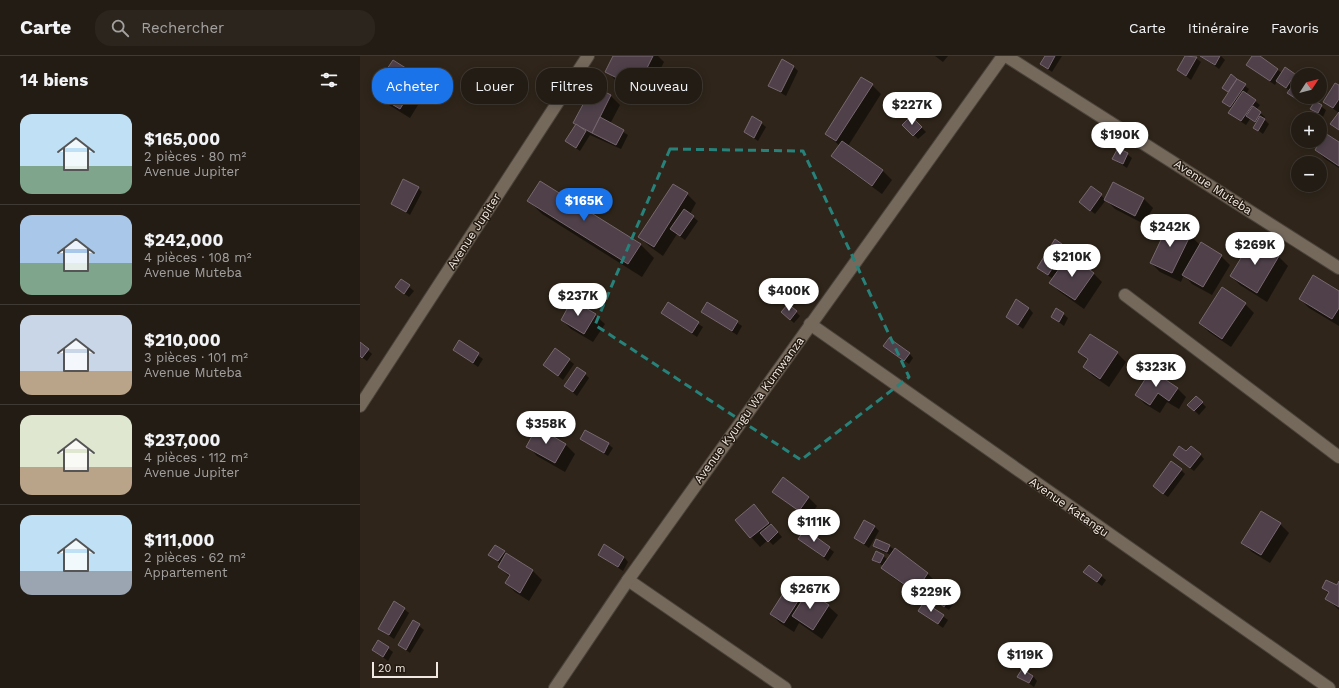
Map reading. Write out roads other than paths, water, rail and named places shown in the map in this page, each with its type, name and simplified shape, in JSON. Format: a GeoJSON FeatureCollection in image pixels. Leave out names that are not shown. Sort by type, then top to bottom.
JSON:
{"type":"FeatureCollection","features":[{"type":"Feature","properties":{"kind":"street","name":"Avenue Jupiter"},"geometry":{"type":"LineString","coordinates":[[360,406],[588,56]]}},
{"type":"Feature","properties":{"kind":"street","name":"Avenue Muteba"},"geometry":{"type":"LineString","coordinates":[[1004,56],[1339,268]]}},
{"type":"Feature","properties":{"kind":"street","name":"Avenue Kyungu Wa Kumwanza"},"geometry":{"type":"LineString","coordinates":[[555,688],[628,580],[810,324],[1004,56]]}},
{"type":"Feature","properties":{"kind":"street"},"geometry":{"type":"LineString","coordinates":[[1125,296],[1339,457]]}},
{"type":"Feature","properties":{"kind":"street","name":"Avenue Katangu"},"geometry":{"type":"LineString","coordinates":[[810,324],[1329,688]]}},
{"type":"Feature","properties":{"kind":"street"},"geometry":{"type":"LineString","coordinates":[[628,580],[785,688]]}}]}
